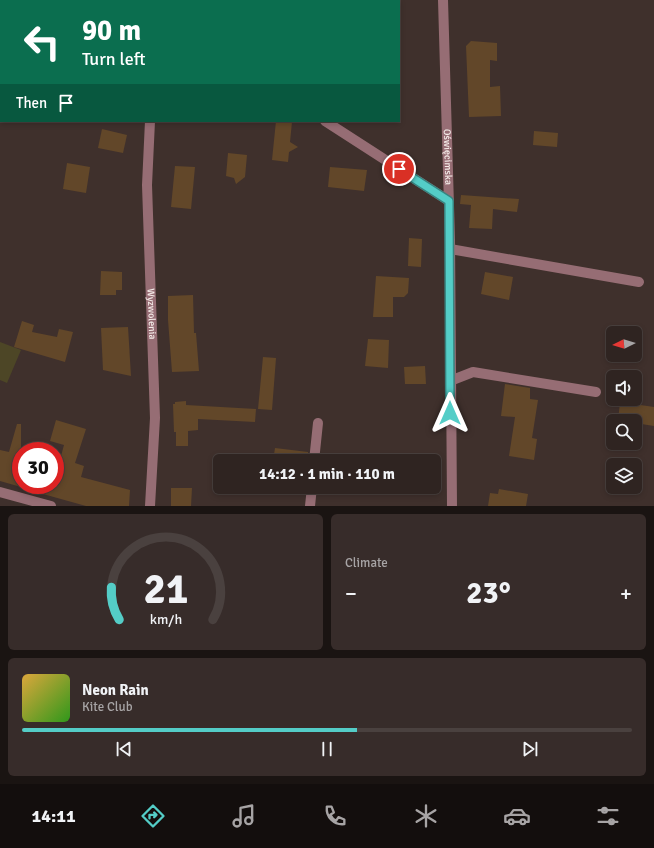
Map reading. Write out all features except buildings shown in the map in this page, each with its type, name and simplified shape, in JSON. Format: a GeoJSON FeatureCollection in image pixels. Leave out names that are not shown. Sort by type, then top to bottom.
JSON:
{"type":"FeatureCollection","features":[{"type":"Feature","properties":{"kind":"street","name":"Oświęcimska"},"geometry":{"type":"LineString","coordinates":[[443,0],[450,249],[452,506]]}},
{"type":"Feature","properties":{"kind":"street","name":"Wyzwolenia"},"geometry":{"type":"LineString","coordinates":[[150,122],[147,185],[155,418],[150,506]]}},
{"type":"Feature","properties":{"kind":"street"},"geometry":{"type":"LineString","coordinates":[[327,122],[449,201]]}},
{"type":"Feature","properties":{"kind":"street"},"geometry":{"type":"LineString","coordinates":[[450,249],[639,282]]}},
{"type":"Feature","properties":{"kind":"street"},"geometry":{"type":"LineString","coordinates":[[450,381],[473,372],[596,392]]}},
{"type":"Feature","properties":{"kind":"street"},"geometry":{"type":"LineString","coordinates":[[315,454],[318,423]]}},
{"type":"Feature","properties":{"kind":"street"},"geometry":{"type":"LineString","coordinates":[[0,492],[51,506]]}},
{"type":"Feature","properties":{"kind":"street"},"geometry":{"type":"LineString","coordinates":[[310,506],[311,494]]}},
{"type":"Feature","properties":{"kind":"shaded area"},"geometry":{"type":"Polygon","coordinates":[[[0,342],[21,350],[7,383],[0,380],[0,342]]]}},
{"type":"Feature","properties":{"kind":"route"},"geometry":{"type":"LineString","coordinates":[[399,169],[449,201],[450,413]]}}]}
